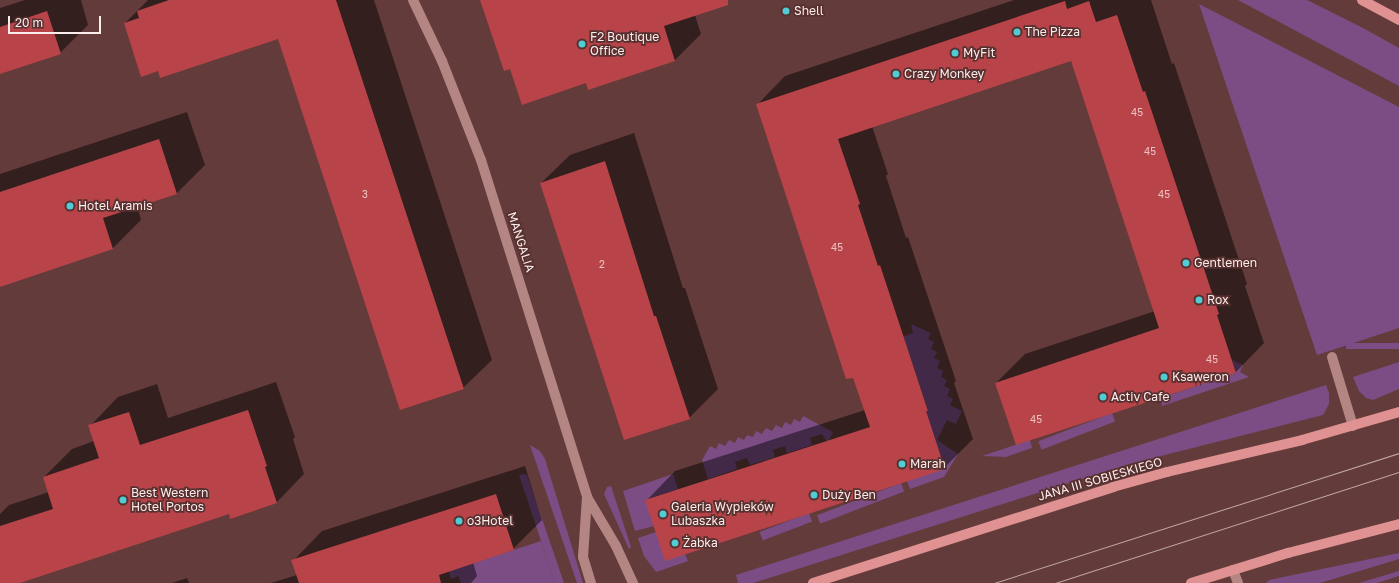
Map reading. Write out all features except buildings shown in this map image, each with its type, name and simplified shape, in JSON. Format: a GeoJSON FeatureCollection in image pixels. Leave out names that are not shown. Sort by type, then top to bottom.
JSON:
{"type":"FeatureCollection","features":[{"type":"Feature","properties":{"kind":"main road"},"geometry":{"type":"LineString","coordinates":[[1362,0],[1399,20]]}},
{"type":"Feature","properties":{"kind":"main road","name":"JANA III SOBIESKIEGO"},"geometry":{"type":"LineString","coordinates":[[813,583],[1113,487],[1354,426],[1399,412]]}},
{"type":"Feature","properties":{"kind":"main road"},"geometry":{"type":"LineString","coordinates":[[1191,583],[1295,551],[1399,524]]}},
{"type":"Feature","properties":{"kind":"street","name":"MANGALIA"},"geometry":{"type":"LineString","coordinates":[[413,0],[442,61],[481,160],[587,498],[616,546],[633,583]]}},
{"type":"Feature","properties":{"kind":"street"},"geometry":{"type":"LineString","coordinates":[[1332,357],[1354,426]]}},
{"type":"Feature","properties":{"kind":"street","name":"MANGALIA"},"geometry":{"type":"LineString","coordinates":[[587,498],[583,557],[591,583]]}},
{"type":"Feature","properties":{"kind":"street"},"geometry":{"type":"LineString","coordinates":[[1233,570],[1238,583]]}},
{"type":"Feature","properties":{"kind":"shaded area"},"geometry":{"type":"Polygon","coordinates":[[[1238,0],[1307,0],[1365,29],[1399,48],[1399,86],[1238,0]]]}},
{"type":"Feature","properties":{"kind":"shaded area"},"geometry":{"type":"Polygon","coordinates":[[[1199,4],[1399,107],[1399,328],[1317,355],[1199,4]]]}},
{"type":"Feature","properties":{"kind":"shaded area"},"geometry":{"type":"Polygon","coordinates":[[[911,324],[931,333],[928,339],[934,342],[931,349],[937,352],[934,358],[940,361],[937,368],[943,371],[941,377],[947,380],[944,386],[950,389],[947,396],[953,399],[950,405],[962,411],[956,424],[947,420],[937,440],[958,454],[944,477],[910,489],[907,481],[926,411],[928,410],[902,337],[913,333],[911,324]]]}},
{"type":"Feature","properties":{"kind":"shaded area"},"geometry":{"type":"Polygon","coordinates":[[[1346,343],[1399,343],[1399,349],[1346,349],[1346,343]]]}},
{"type":"Feature","properties":{"kind":"shaded area"},"geometry":{"type":"Polygon","coordinates":[[[1232,360],[1243,365],[1240,372],[1249,377],[1162,406],[1160,398],[1236,373],[1232,360]]]}},
{"type":"Feature","properties":{"kind":"shaded area"},"geometry":{"type":"Polygon","coordinates":[[[1399,362],[1399,389],[1373,400],[1366,398],[1359,391],[1353,377],[1399,362]]]}},
{"type":"Feature","properties":{"kind":"shaded area"},"geometry":{"type":"Polygon","coordinates":[[[1326,385],[1329,393],[1329,404],[1323,415],[1129,464],[753,583],[738,583],[736,575],[1326,385]]]}},
{"type":"Feature","properties":{"kind":"shaded area"},"geometry":{"type":"Polygon","coordinates":[[[1112,413],[1115,421],[1041,450],[1038,441],[1112,413]]]}},
{"type":"Feature","properties":{"kind":"shaded area"},"geometry":{"type":"Polygon","coordinates":[[[803,416],[833,432],[828,443],[822,434],[810,438],[812,445],[787,453],[785,446],[773,450],[775,457],[750,465],[747,458],[735,462],[737,469],[708,479],[702,460],[710,446],[716,449],[719,443],[725,446],[729,440],[735,443],[738,437],[744,440],[747,435],[753,437],[756,431],[762,434],[766,428],[772,431],[776,425],[782,428],[785,422],[791,425],[794,419],[800,422],[803,416]]]}},
{"type":"Feature","properties":{"kind":"shaded area"},"geometry":{"type":"Polygon","coordinates":[[[1030,440],[1032,448],[1006,457],[982,456],[1030,440]]]}},
{"type":"Feature","properties":{"kind":"shaded area"},"geometry":{"type":"Polygon","coordinates":[[[530,445],[540,451],[545,459],[583,583],[577,583],[530,445]]]}},
{"type":"Feature","properties":{"kind":"shaded area"},"geometry":{"type":"Polygon","coordinates":[[[673,474],[678,489],[646,500],[654,526],[635,531],[623,491],[673,474]]]}},
{"type":"Feature","properties":{"kind":"shaded area"},"geometry":{"type":"Polygon","coordinates":[[[519,475],[527,475],[564,583],[555,583],[519,475]]]}},
{"type":"Feature","properties":{"kind":"shaded area"},"geometry":{"type":"Polygon","coordinates":[[[901,483],[904,491],[820,524],[817,515],[901,483]]]}},
{"type":"Feature","properties":{"kind":"shaded area"},"geometry":{"type":"Polygon","coordinates":[[[611,486],[631,547],[629,549],[604,494],[607,487],[611,486]]]}},
{"type":"Feature","properties":{"kind":"shaded area"},"geometry":{"type":"Polygon","coordinates":[[[809,513],[812,521],[763,540],[760,532],[809,513]]]}},
{"type":"Feature","properties":{"kind":"shaded area"},"geometry":{"type":"Polygon","coordinates":[[[656,532],[685,554],[688,561],[656,572],[644,556],[638,538],[656,532]]]}},
{"type":"Feature","properties":{"kind":"shaded area"},"geometry":{"type":"Polygon","coordinates":[[[541,541],[555,583],[461,583],[458,576],[451,579],[449,571],[541,541]]]}},
{"type":"Feature","properties":{"kind":"shaded area"},"geometry":{"type":"Polygon","coordinates":[[[1399,553],[1399,559],[1320,583],[1266,583],[1269,580],[1399,553]]]}},
{"type":"Feature","properties":{"kind":"shaded area"},"geometry":{"type":"Polygon","coordinates":[[[1399,571],[1399,576],[1377,583],[1359,583],[1399,571]]]}},
{"type":"Feature","properties":{"kind":"tram line"},"geometry":{"type":"LineString","coordinates":[[994,583],[1399,453]]}},
{"type":"Feature","properties":{"kind":"tram line"},"geometry":{"type":"LineString","coordinates":[[1055,583],[1399,472]]}},
{"type":"Feature","properties":{"kind":"place","name":"Shell"},"geometry":{"type":"Point","coordinates":[786,11]}},
{"type":"Feature","properties":{"kind":"place","name":"The Pizza"},"geometry":{"type":"Point","coordinates":[1017,32]}},
{"type":"Feature","properties":{"kind":"place","name":"F2 Boutique Office"},"geometry":{"type":"Point","coordinates":[582,44]}},
{"type":"Feature","properties":{"kind":"place","name":"MyFit"},"geometry":{"type":"Point","coordinates":[955,53]}},
{"type":"Feature","properties":{"kind":"place","name":"Crazy Monkey"},"geometry":{"type":"Point","coordinates":[896,74]}},
{"type":"Feature","properties":{"kind":"place","name":"Hotel Aramis"},"geometry":{"type":"Point","coordinates":[70,206]}},
{"type":"Feature","properties":{"kind":"place","name":"Gentlemen"},"geometry":{"type":"Point","coordinates":[1186,263]}},
{"type":"Feature","properties":{"kind":"place","name":"Rox"},"geometry":{"type":"Point","coordinates":[1199,300]}},
{"type":"Feature","properties":{"kind":"place","name":"Ksaweron"},"geometry":{"type":"Point","coordinates":[1164,377]}},
{"type":"Feature","properties":{"kind":"place","name":"Activ Cafe"},"geometry":{"type":"Point","coordinates":[1103,397]}},
{"type":"Feature","properties":{"kind":"place","name":"Marah"},"geometry":{"type":"Point","coordinates":[902,464]}},
{"type":"Feature","properties":{"kind":"place","name":"Duży Ben"},"geometry":{"type":"Point","coordinates":[814,495]}},
{"type":"Feature","properties":{"kind":"place","name":"Best Western Hotel Portos"},"geometry":{"type":"Point","coordinates":[123,500]}},
{"type":"Feature","properties":{"kind":"place","name":"Galeria Wypieków Lubaszka"},"geometry":{"type":"Point","coordinates":[663,514]}},
{"type":"Feature","properties":{"kind":"place","name":"o3Hotel"},"geometry":{"type":"Point","coordinates":[459,521]}},
{"type":"Feature","properties":{"kind":"place","name":"Żabka"},"geometry":{"type":"Point","coordinates":[675,543]}}]}
